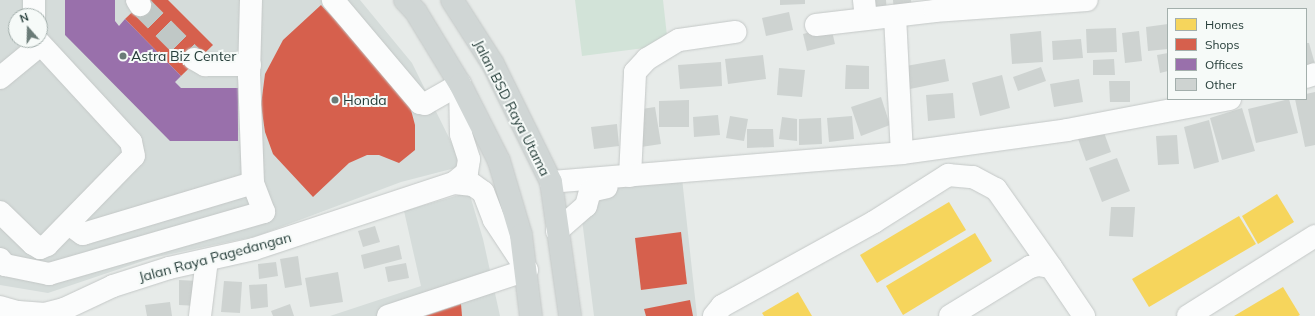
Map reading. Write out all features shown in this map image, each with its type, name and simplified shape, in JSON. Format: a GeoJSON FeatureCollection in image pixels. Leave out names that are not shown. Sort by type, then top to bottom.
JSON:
{"type":"FeatureCollection","features":[{"type":"Feature","properties":{"kind":"main road"},"geometry":{"type":"LineString","coordinates":[[406,0],[416,12],[460,84],[499,161],[521,235],[527,270],[531,316]]}},
{"type":"Feature","properties":{"kind":"main road","name":"Jalan BSD Raya Utama"},"geometry":{"type":"LineString","coordinates":[[452,0],[493,64],[550,182],[570,316]]}},
{"type":"Feature","properties":{"kind":"street"},"geometry":{"type":"LineString","coordinates":[[0,259],[5,265],[49,274],[264,212],[253,183],[250,65],[251,0]]}},
{"type":"Feature","properties":{"kind":"street"},"geometry":{"type":"LineString","coordinates":[[333,0],[420,103],[425,104],[460,84],[462,134],[469,160],[467,172],[454,183]]}},
{"type":"Feature","properties":{"kind":"street"},"geometry":{"type":"LineString","coordinates":[[816,24],[865,10],[895,16],[1087,0]]}},
{"type":"Feature","properties":{"kind":"street"},"geometry":{"type":"LineString","coordinates":[[895,16],[902,153]]}},
{"type":"Feature","properties":{"kind":"street"},"geometry":{"type":"LineString","coordinates":[[630,176],[635,72],[647,59],[679,40],[735,32]]}},
{"type":"Feature","properties":{"kind":"street"},"geometry":{"type":"LineString","coordinates":[[0,78],[33,48]]}},
{"type":"Feature","properties":{"kind":"street"},"geometry":{"type":"LineString","coordinates":[[0,212],[33,244],[40,248],[47,246],[134,156],[134,145],[44,48]]}},
{"type":"Feature","properties":{"kind":"street"},"geometry":{"type":"LineString","coordinates":[[194,59],[205,65],[250,65]]}},
{"type":"Feature","properties":{"kind":"street"},"geometry":{"type":"LineString","coordinates":[[550,182],[902,153],[1067,130],[1225,100]]}},
{"type":"Feature","properties":{"kind":"street"},"geometry":{"type":"LineString","coordinates":[[714,316],[722,306],[874,222],[948,174],[973,177],[996,189],[1084,316]]}},
{"type":"Feature","properties":{"kind":"street"},"geometry":{"type":"LineString","coordinates":[[69,224],[83,234],[253,183]]}},
{"type":"Feature","properties":{"kind":"street"},"geometry":{"type":"LineString","coordinates":[[388,316],[527,270],[494,220],[483,192],[473,185],[454,183]]}},
{"type":"Feature","properties":{"kind":"street","name":"Jalan Raya Pagedangan"},"geometry":{"type":"LineString","coordinates":[[0,307],[18,312],[45,314],[64,309],[113,286],[169,268],[254,249],[454,183]]}},
{"type":"Feature","properties":{"kind":"street"},"geometry":{"type":"LineString","coordinates":[[557,231],[586,206],[590,191],[607,187]]}},
{"type":"Feature","properties":{"kind":"street"},"geometry":{"type":"LineString","coordinates":[[1188,316],[1315,236]]}},
{"type":"Feature","properties":{"kind":"street"},"geometry":{"type":"LineString","coordinates":[[200,316],[207,260]]}},
{"type":"Feature","properties":{"kind":"street"},"geometry":{"type":"LineString","coordinates":[[950,316],[1030,267],[1038,265],[1051,267]]}},
{"type":"Feature","properties":{"kind":"shaded area","name":"Astra Biz Center"},"geometry":{"type":"Polygon","coordinates":[[[0,0],[360,0],[412,63],[463,166],[401,182],[257,236],[152,258],[48,293],[0,285],[0,0]]]}},
{"type":"Feature","properties":{"kind":"shaded area"},"geometry":{"type":"Polygon","coordinates":[[[681,169],[697,316],[594,316],[576,171],[681,169]]]}},
{"type":"Feature","properties":{"kind":"shaded area"},"geometry":{"type":"Polygon","coordinates":[[[469,192],[483,239],[500,316],[330,316],[421,286],[404,211],[469,192]]]}},
{"type":"Feature","properties":{"kind":"green space"},"geometry":{"type":"Polygon","coordinates":[[[575,0],[663,0],[668,45],[582,56],[575,0]]]}},
{"type":"Feature","properties":{"kind":"building: Homes"},"geometry":{"type":"Polygon","coordinates":[[[1277,194],[1294,222],[1258,244],[1242,216],[1277,194]]]}},
{"type":"Feature","properties":{"kind":"building: Homes"},"geometry":{"type":"Polygon","coordinates":[[[949,202],[966,230],[877,283],[860,255],[949,202]]]}},
{"type":"Feature","properties":{"kind":"building: Homes"},"geometry":{"type":"Polygon","coordinates":[[[1239,216],[1256,244],[1149,307],[1132,279],[1239,216]]]}},
{"type":"Feature","properties":{"kind":"building: Homes"},"geometry":{"type":"Polygon","coordinates":[[[975,233],[992,261],[903,315],[886,286],[975,233]]]}},
{"type":"Feature","properties":{"kind":"building: Homes"},"geometry":{"type":"Polygon","coordinates":[[[1283,287],[1300,315],[1234,316],[1283,287]]]}},
{"type":"Feature","properties":{"kind":"building: Homes"},"geometry":{"type":"Polygon","coordinates":[[[798,292],[812,316],[764,316],[762,313],[798,292]]]}},
{"type":"Feature","properties":{"kind":"building: Shops"},"geometry":{"type":"Polygon","coordinates":[[[145,0],[168,0],[213,45],[181,76],[125,19],[145,0]]]}},
{"type":"Feature","properties":{"kind":"building: Shops","name":"Honda"},"geometry":{"type":"Polygon","coordinates":[[[321,5],[407,95],[415,125],[415,150],[399,163],[379,155],[367,155],[349,163],[313,197],[273,154],[265,132],[261,105],[265,74],[283,40],[321,5]]]}},
{"type":"Feature","properties":{"kind":"building: Shops"},"geometry":{"type":"Polygon","coordinates":[[[681,232],[687,284],[641,290],[635,238],[681,232]]]}},
{"type":"Feature","properties":{"kind":"building: Shops"},"geometry":{"type":"Polygon","coordinates":[[[690,300],[693,316],[646,316],[644,309],[690,300]]]}},
{"type":"Feature","properties":{"kind":"building: Shops"},"geometry":{"type":"Polygon","coordinates":[[[461,304],[462,316],[425,316],[461,304]]]}},
{"type":"Feature","properties":{"kind":"building: Offices","name":"Astra Biz Center"},"geometry":{"type":"Polygon","coordinates":[[[65,0],[115,0],[115,21],[119,26],[125,19],[181,76],[175,82],[181,88],[238,88],[238,141],[170,141],[65,35],[65,0]]]}},
{"type":"Feature","properties":{"kind":"building: Other"},"geometry":{"type":"Polygon","coordinates":[[[780,0],[805,0],[805,4],[780,5],[780,0]]]}},
{"type":"Feature","properties":{"kind":"building: Other"},"geometry":{"type":"Polygon","coordinates":[[[868,0],[886,0],[887,12],[868,13],[868,0]]]}},
{"type":"Feature","properties":{"kind":"building: Other"},"geometry":{"type":"Polygon","coordinates":[[[893,0],[911,0],[912,9],[894,11],[893,0]]]}},
{"type":"Feature","properties":{"kind":"building: Other"},"geometry":{"type":"Polygon","coordinates":[[[789,12],[793,30],[766,36],[762,18],[789,12]]]}},
{"type":"Feature","properties":{"kind":"building: Other"},"geometry":{"type":"Polygon","coordinates":[[[1167,24],[1167,49],[1148,51],[1146,27],[1167,24]]]}},
{"type":"Feature","properties":{"kind":"building: Other"},"geometry":{"type":"Polygon","coordinates":[[[831,27],[835,44],[807,51],[803,34],[831,27]]]}},
{"type":"Feature","properties":{"kind":"building: Other"},"geometry":{"type":"Polygon","coordinates":[[[1116,28],[1117,52],[1087,53],[1086,29],[1116,28]]]}},
{"type":"Feature","properties":{"kind":"building: Other"},"geometry":{"type":"Polygon","coordinates":[[[1041,31],[1043,62],[1012,64],[1010,34],[1041,31]]]}},
{"type":"Feature","properties":{"kind":"building: Other"},"geometry":{"type":"Polygon","coordinates":[[[1139,31],[1142,61],[1125,63],[1122,33],[1139,31]]]}},
{"type":"Feature","properties":{"kind":"building: Other"},"geometry":{"type":"Polygon","coordinates":[[[1081,39],[1083,58],[1053,60],[1052,41],[1081,39]]]}},
{"type":"Feature","properties":{"kind":"building: Other"},"geometry":{"type":"Polygon","coordinates":[[[1307,43],[1309,43],[1315,64],[1307,68],[1307,43]]]}},
{"type":"Feature","properties":{"kind":"building: Other"},"geometry":{"type":"Polygon","coordinates":[[[1167,53],[1167,71],[1160,73],[1157,55],[1167,53]]]}},
{"type":"Feature","properties":{"kind":"building: Other"},"geometry":{"type":"Polygon","coordinates":[[[763,55],[766,79],[728,84],[725,59],[763,55]]]}},
{"type":"Feature","properties":{"kind":"building: Other"},"geometry":{"type":"Polygon","coordinates":[[[945,59],[949,81],[910,89],[906,66],[945,59]]]}},
{"type":"Feature","properties":{"kind":"building: Other"},"geometry":{"type":"Polygon","coordinates":[[[1114,59],[1115,75],[1093,75],[1093,60],[1114,59]]]}},
{"type":"Feature","properties":{"kind":"building: Other"},"geometry":{"type":"Polygon","coordinates":[[[721,62],[722,86],[680,89],[678,65],[721,62]]]}},
{"type":"Feature","properties":{"kind":"building: Other"},"geometry":{"type":"Polygon","coordinates":[[[846,65],[869,66],[869,89],[845,89],[846,65]]]}},
{"type":"Feature","properties":{"kind":"building: Other"},"geometry":{"type":"Polygon","coordinates":[[[1041,67],[1046,81],[1018,91],[1013,77],[1041,67]]]}},
{"type":"Feature","properties":{"kind":"building: Other"},"geometry":{"type":"Polygon","coordinates":[[[779,68],[805,70],[802,97],[777,95],[779,68]]]}},
{"type":"Feature","properties":{"kind":"building: Other"},"geometry":{"type":"Polygon","coordinates":[[[1002,75],[1010,108],[980,116],[972,83],[1002,75]]]}},
{"type":"Feature","properties":{"kind":"building: Other"},"geometry":{"type":"Polygon","coordinates":[[[1079,79],[1083,102],[1054,107],[1050,84],[1079,79]]]}},
{"type":"Feature","properties":{"kind":"building: Other"},"geometry":{"type":"Polygon","coordinates":[[[1109,81],[1130,81],[1130,102],[1110,102],[1109,81]]]}},
{"type":"Feature","properties":{"kind":"building: Other"},"geometry":{"type":"Polygon","coordinates":[[[1315,92],[1315,145],[1305,147],[1295,100],[1307,100],[1307,94],[1315,92]]]}},
{"type":"Feature","properties":{"kind":"building: Other"},"geometry":{"type":"Polygon","coordinates":[[[953,93],[955,118],[928,121],[926,95],[953,93]]]}},
{"type":"Feature","properties":{"kind":"building: Other"},"geometry":{"type":"Polygon","coordinates":[[[881,97],[890,125],[861,136],[851,107],[881,97]]]}},
{"type":"Feature","properties":{"kind":"building: Other"},"geometry":{"type":"Polygon","coordinates":[[[689,100],[689,127],[659,127],[659,101],[689,100]]]}},
{"type":"Feature","properties":{"kind":"building: Other"},"geometry":{"type":"Polygon","coordinates":[[[1289,100],[1298,133],[1256,143],[1248,109],[1289,100]]]}},
{"type":"Feature","properties":{"kind":"building: Other"},"geometry":{"type":"Polygon","coordinates":[[[655,107],[661,144],[641,147],[635,110],[655,107]]]}},
{"type":"Feature","properties":{"kind":"building: Other"},"geometry":{"type":"Polygon","coordinates":[[[1242,108],[1255,151],[1222,160],[1210,118],[1242,108]]]}},
{"type":"Feature","properties":{"kind":"building: Other"},"geometry":{"type":"Polygon","coordinates":[[[718,115],[720,135],[694,137],[693,117],[718,115]]]}},
{"type":"Feature","properties":{"kind":"building: Other"},"geometry":{"type":"Polygon","coordinates":[[[730,116],[748,119],[744,141],[726,138],[730,116]]]}},
{"type":"Feature","properties":{"kind":"building: Other"},"geometry":{"type":"Polygon","coordinates":[[[852,116],[854,139],[829,142],[827,118],[852,116]]]}},
{"type":"Feature","properties":{"kind":"building: Other"},"geometry":{"type":"Polygon","coordinates":[[[782,117],[797,119],[797,141],[779,139],[782,117]]]}},
{"type":"Feature","properties":{"kind":"building: Other"},"geometry":{"type":"Polygon","coordinates":[[[821,118],[822,144],[799,145],[799,119],[821,118]]]}},
{"type":"Feature","properties":{"kind":"building: Other"},"geometry":{"type":"Polygon","coordinates":[[[1209,120],[1219,162],[1194,169],[1184,127],[1209,120]]]}},
{"type":"Feature","properties":{"kind":"building: Other"},"geometry":{"type":"Polygon","coordinates":[[[617,124],[619,146],[594,149],[591,127],[617,124]]]}},
{"type":"Feature","properties":{"kind":"building: Other"},"geometry":{"type":"Polygon","coordinates":[[[1102,127],[1111,152],[1086,161],[1077,136],[1102,127]]]}},
{"type":"Feature","properties":{"kind":"building: Other"},"geometry":{"type":"Polygon","coordinates":[[[747,129],[773,129],[774,147],[747,148],[747,129]]]}},
{"type":"Feature","properties":{"kind":"building: Other"},"geometry":{"type":"Polygon","coordinates":[[[1177,135],[1179,164],[1158,165],[1156,136],[1177,135]]]}},
{"type":"Feature","properties":{"kind":"building: Other"},"geometry":{"type":"Polygon","coordinates":[[[1117,158],[1130,191],[1102,202],[1089,168],[1117,158]]]}},
{"type":"Feature","properties":{"kind":"building: Other"},"geometry":{"type":"Polygon","coordinates":[[[1111,207],[1135,207],[1133,237],[1109,236],[1111,207]]]}},
{"type":"Feature","properties":{"kind":"building: Other"},"geometry":{"type":"Polygon","coordinates":[[[375,226],[380,242],[363,247],[358,231],[375,226]]]}},
{"type":"Feature","properties":{"kind":"building: Other"},"geometry":{"type":"Polygon","coordinates":[[[399,245],[402,259],[364,269],[361,255],[399,245]]]}},
{"type":"Feature","properties":{"kind":"building: Other"},"geometry":{"type":"Polygon","coordinates":[[[298,256],[302,285],[285,288],[280,259],[298,256]]]}},
{"type":"Feature","properties":{"kind":"building: Other"},"geometry":{"type":"Polygon","coordinates":[[[276,262],[278,276],[259,279],[258,264],[276,262]]]}},
{"type":"Feature","properties":{"kind":"building: Other"},"geometry":{"type":"Polygon","coordinates":[[[406,263],[409,278],[388,282],[385,267],[406,263]]]}},
{"type":"Feature","properties":{"kind":"building: Other"},"geometry":{"type":"Polygon","coordinates":[[[338,272],[343,302],[310,307],[305,278],[338,272]]]}},
{"type":"Feature","properties":{"kind":"building: Other"},"geometry":{"type":"Polygon","coordinates":[[[179,280],[198,281],[198,306],[179,305],[179,280]]]}},
{"type":"Feature","properties":{"kind":"building: Other"},"geometry":{"type":"Polygon","coordinates":[[[224,281],[242,282],[240,313],[221,312],[224,281]]]}},
{"type":"Feature","properties":{"kind":"building: Other"},"geometry":{"type":"Polygon","coordinates":[[[267,284],[268,307],[251,309],[249,285],[267,284]]]}},
{"type":"Feature","properties":{"kind":"building: Other"},"geometry":{"type":"Polygon","coordinates":[[[170,302],[172,316],[147,316],[145,305],[170,302]]]}},
{"type":"Feature","properties":{"kind":"building: Other"},"geometry":{"type":"Polygon","coordinates":[[[290,304],[294,316],[273,316],[271,311],[290,304]]]}},
{"type":"Feature","properties":{"kind":"tunnel"},"geometry":{"type":"LineString","coordinates":[[140,5],[194,59]]}},
{"type":"Feature","properties":{"kind":"place","name":"Astra Biz Center"},"geometry":{"type":"Point","coordinates":[123,56]}},
{"type":"Feature","properties":{"kind":"place","name":"Honda"},"geometry":{"type":"Point","coordinates":[335,100]}}]}
